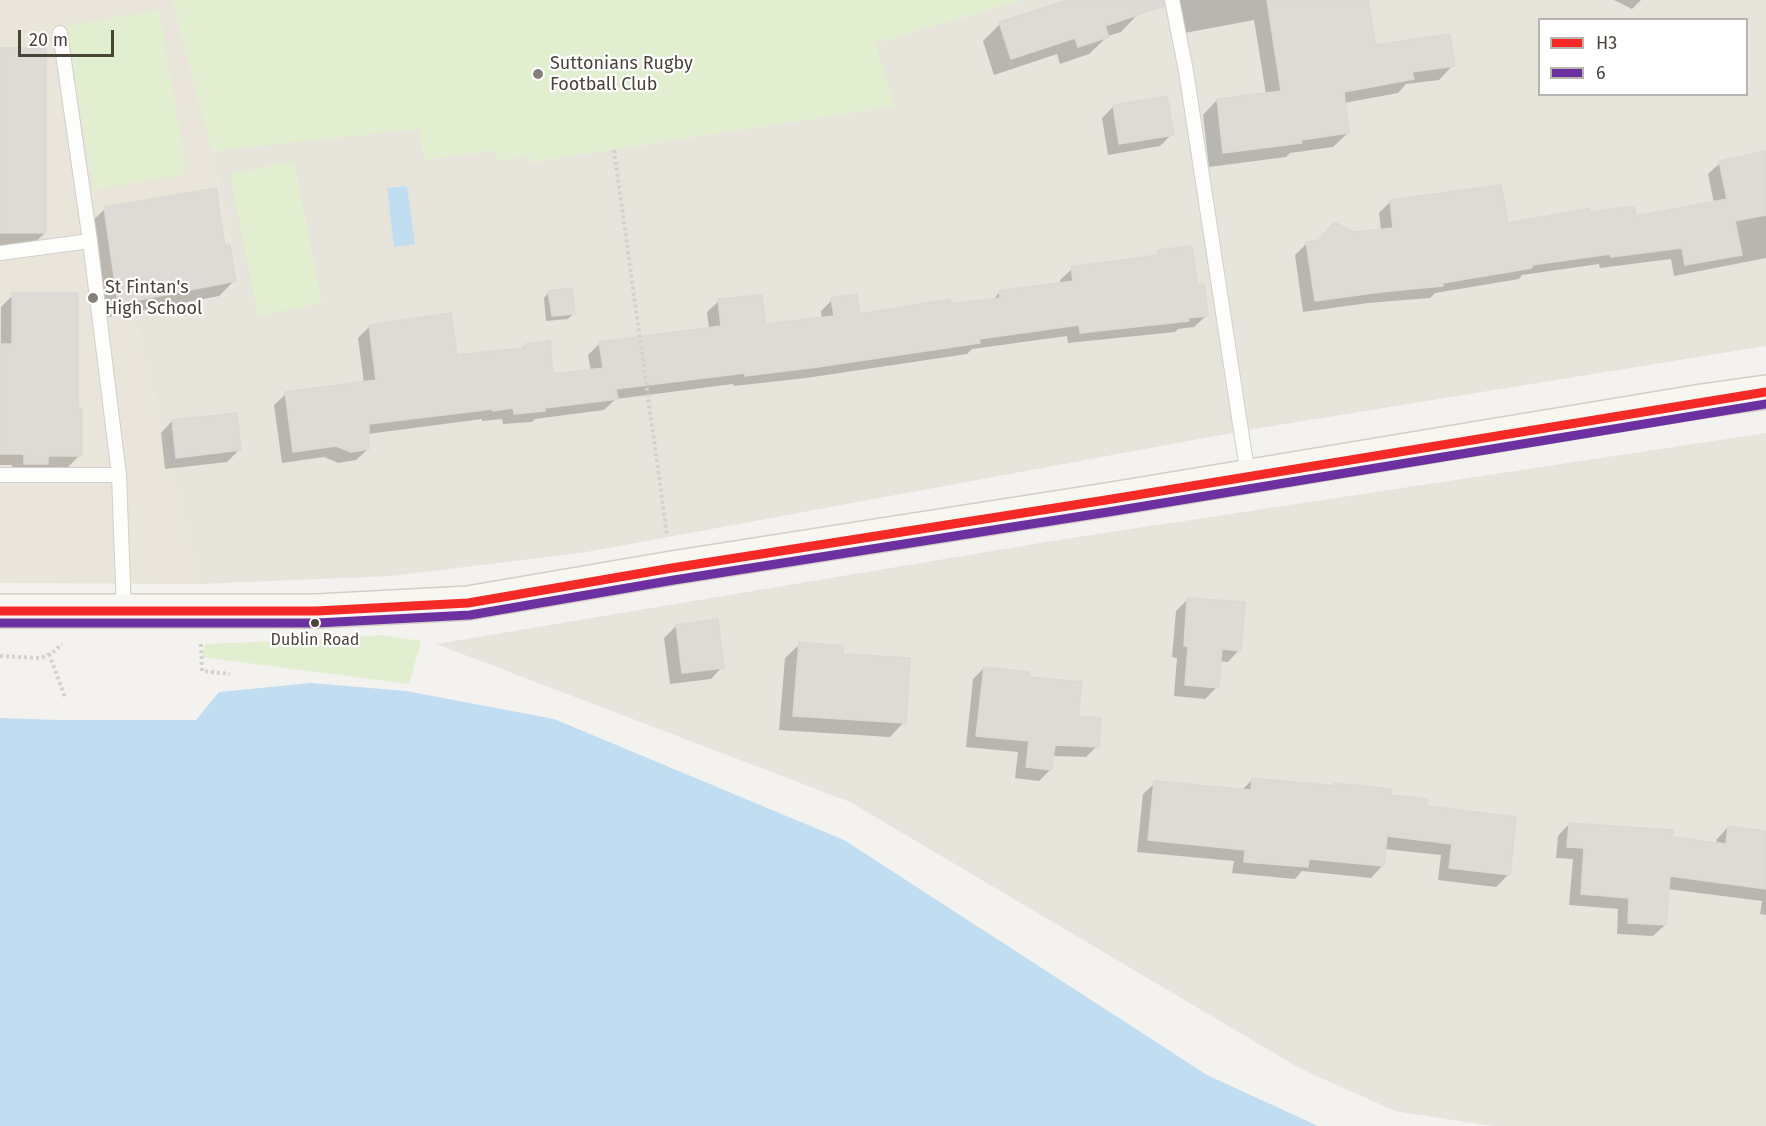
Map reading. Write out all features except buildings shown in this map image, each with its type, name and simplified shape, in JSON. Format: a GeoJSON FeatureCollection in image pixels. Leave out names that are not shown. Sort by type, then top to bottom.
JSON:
{"type":"FeatureCollection","features":[{"type":"Feature","properties":{"kind":"main road"},"geometry":{"type":"LineString","coordinates":[[0,611],[317,611],[468,603],[672,568],[1766,392]]}},
{"type":"Feature","properties":{"kind":"lane"},"geometry":{"type":"LineString","coordinates":[[1172,0],[1186,71],[1248,476]]}},
{"type":"Feature","properties":{"kind":"lane"},"geometry":{"type":"LineString","coordinates":[[60,33],[90,241],[119,475],[124,612]]}},
{"type":"Feature","properties":{"kind":"lane"},"geometry":{"type":"LineString","coordinates":[[0,253],[90,241]]}},
{"type":"Feature","properties":{"kind":"lane"},"geometry":{"type":"LineString","coordinates":[[0,474],[119,475]]}},
{"type":"Feature","properties":{"kind":"path"},"geometry":{"type":"LineString","coordinates":[[614,150],[672,568]]}},
{"type":"Feature","properties":{"kind":"path"},"geometry":{"type":"LineString","coordinates":[[0,656],[41,658],[61,644],[71,644]]}},
{"type":"Feature","properties":{"kind":"path"},"geometry":{"type":"LineString","coordinates":[[49,654],[64,697]]}},
{"type":"Feature","properties":{"kind":"path"},"geometry":{"type":"LineString","coordinates":[[201,655],[202,671],[230,675]]}},
{"type":"Feature","properties":{"kind":"shaded area","name":"St Fintan's High School"},"geometry":{"type":"Polygon","coordinates":[[[0,0],[173,0],[212,151],[240,286],[133,311],[200,584],[0,583],[0,0]]]}},
{"type":"Feature","properties":{"kind":"shaded area"},"geometry":{"type":"Polygon","coordinates":[[[1021,0],[1766,0],[1766,346],[1248,430],[587,552],[392,576],[200,584],[133,311],[240,286],[212,151],[419,128],[425,160],[494,150],[531,156],[532,162],[894,106],[875,43],[1021,0]]]}},
{"type":"Feature","properties":{"kind":"shaded area"},"geometry":{"type":"Polygon","coordinates":[[[1766,433],[1766,1126],[1492,1126],[1395,1111],[1301,1069],[850,802],[436,644],[1058,540],[1766,433]]]}},
{"type":"Feature","properties":{"kind":"green space","name":"Suttonians Rugby Football Club"},"geometry":{"type":"Polygon","coordinates":[[[173,0],[1021,0],[875,43],[895,106],[532,162],[531,156],[496,161],[494,150],[425,160],[419,129],[212,151],[173,0]]]}},
{"type":"Feature","properties":{"kind":"green space"},"geometry":{"type":"Polygon","coordinates":[[[159,10],[187,174],[94,190],[66,26],[159,10]]]}},
{"type":"Feature","properties":{"kind":"green space"},"geometry":{"type":"Polygon","coordinates":[[[294,161],[322,303],[258,316],[230,174],[294,161]]]}},
{"type":"Feature","properties":{"kind":"green space"},"geometry":{"type":"Polygon","coordinates":[[[380,635],[421,641],[409,684],[201,657],[206,644],[380,635]]]}},
{"type":"Feature","properties":{"kind":"water"},"geometry":{"type":"Polygon","coordinates":[[[407,186],[415,244],[394,247],[387,188],[407,186]]]}},
{"type":"Feature","properties":{"kind":"water"},"geometry":{"type":"Polygon","coordinates":[[[311,683],[406,691],[554,719],[844,840],[1207,1075],[1318,1126],[0,1126],[0,718],[196,720],[219,692],[311,683]]]}},
{"type":"Feature","properties":{"kind":"transit line","name":"H3"},"geometry":{"type":"LineString","coordinates":[[0,611],[317,611],[468,603],[672,568],[1766,392]]}},
{"type":"Feature","properties":{"kind":"transit line","name":"6"},"geometry":{"type":"LineString","coordinates":[[0,623],[317,623],[470,615],[1766,404]]}},
{"type":"Feature","properties":{"kind":"place","name":"Suttonians Rugby Football Club"},"geometry":{"type":"Point","coordinates":[538,74]}},
{"type":"Feature","properties":{"kind":"place","name":"St Fintan's High School"},"geometry":{"type":"Point","coordinates":[93,298]}},
{"type":"Feature","properties":{"kind":"place","name":"Dublin Road"},"geometry":{"type":"Point","coordinates":[315,623]}}]}
